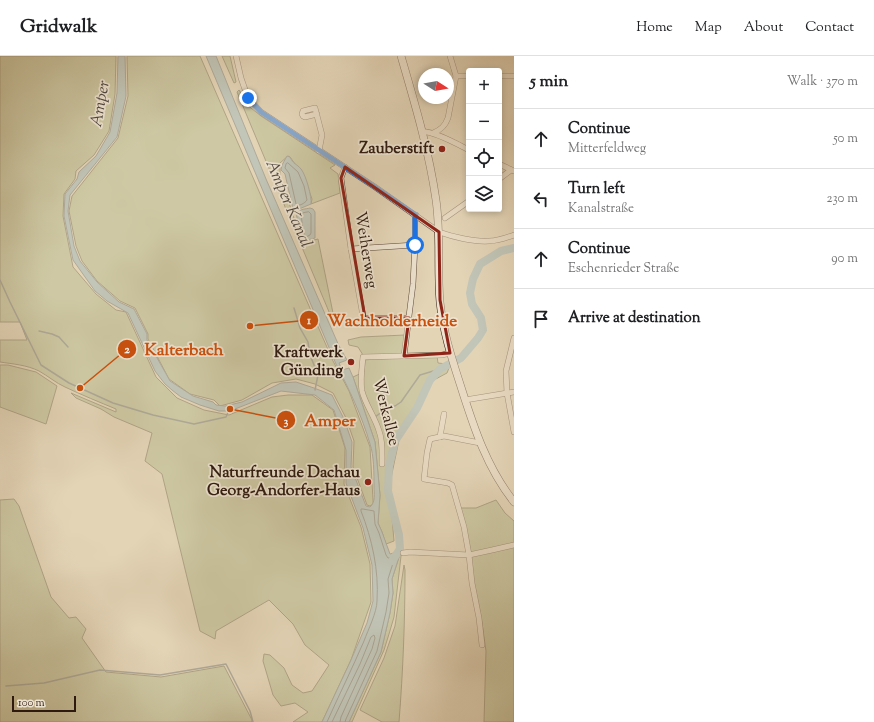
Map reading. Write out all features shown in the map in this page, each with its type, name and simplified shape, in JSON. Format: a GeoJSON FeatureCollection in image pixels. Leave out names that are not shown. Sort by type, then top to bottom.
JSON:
{"type":"FeatureCollection","features":[{"type":"Feature","properties":{"kind":"main road"},"geometry":{"type":"LineString","coordinates":[[402,56],[430,165],[436,200],[439,232],[440,300],[444,331],[480,443],[496,475],[514,502]]}},
{"type":"Feature","properties":{"kind":"street"},"geometry":{"type":"LineString","coordinates":[[236,56],[241,78],[248,98],[261,112],[345,167],[439,232],[451,236],[483,241],[497,240],[514,235]]}},
{"type":"Feature","properties":{"kind":"street"},"geometry":{"type":"LineString","coordinates":[[433,133],[441,130],[447,123],[456,76],[450,56]]}},
{"type":"Feature","properties":{"kind":"street"},"geometry":{"type":"LineString","coordinates":[[456,76],[466,76]]}},
{"type":"Feature","properties":{"kind":"street"},"geometry":{"type":"LineString","coordinates":[[502,76],[514,76]]}},
{"type":"Feature","properties":{"kind":"street"},"geometry":{"type":"LineString","coordinates":[[317,114],[322,135],[319,151]]}},
{"type":"Feature","properties":{"kind":"street"},"geometry":{"type":"LineString","coordinates":[[422,132],[426,131],[433,133],[466,149]]}},
{"type":"Feature","properties":{"kind":"street"},"geometry":{"type":"LineString","coordinates":[[502,165],[513,170]]}},
{"type":"Feature","properties":{"kind":"street","name":"Weiherweg"},"geometry":{"type":"LineString","coordinates":[[345,167],[341,178],[351,249],[363,316],[365,318],[409,318]]}},
{"type":"Feature","properties":{"kind":"street"},"geometry":{"type":"LineString","coordinates":[[502,177],[513,170]]}},
{"type":"Feature","properties":{"kind":"street"},"geometry":{"type":"LineString","coordinates":[[445,218],[466,203]]}},
{"type":"Feature","properties":{"kind":"street"},"geometry":{"type":"LineString","coordinates":[[404,356],[413,284],[416,215]]}},
{"type":"Feature","properties":{"kind":"street"},"geometry":{"type":"LineString","coordinates":[[351,249],[415,245]]}},
{"type":"Feature","properties":{"kind":"street"},"geometry":{"type":"LineString","coordinates":[[514,338],[506,371],[507,393],[514,432]]}},
{"type":"Feature","properties":{"kind":"street","name":"Werkallee"},"geometry":{"type":"LineString","coordinates":[[382,464],[382,444],[379,430],[362,391],[363,357],[442,355],[452,359]]}},
{"type":"Feature","properties":{"kind":"street"},"geometry":{"type":"LineString","coordinates":[[465,400],[514,392]]}},
{"type":"Feature","properties":{"kind":"street"},"geometry":{"type":"LineString","coordinates":[[440,437],[444,414]]}},
{"type":"Feature","properties":{"kind":"street"},"geometry":{"type":"LineString","coordinates":[[480,443],[444,436],[432,438],[429,442],[424,478],[452,485],[464,528],[482,645]]}},
{"type":"Feature","properties":{"kind":"street"},"geometry":{"type":"LineString","coordinates":[[403,553],[410,552],[469,555],[514,545]]}},
{"type":"Feature","properties":{"kind":"highlighted area"},"geometry":{"type":"Polygon","coordinates":[[[345,167],[439,232],[440,300],[450,353],[404,356],[409,318],[365,318],[341,178],[345,167]]]}},
{"type":"Feature","properties":{"kind":"green space"},"geometry":{"type":"Polygon","coordinates":[[[0,56],[116,56],[115,94],[109,131],[94,155],[76,171],[75,179],[64,194],[63,216],[73,267],[96,294],[116,310],[126,312],[156,377],[177,398],[204,410],[229,415],[272,397],[288,395],[312,395],[333,410],[345,448],[344,484],[361,527],[370,564],[371,602],[351,660],[322,722],[293,722],[308,712],[295,703],[281,706],[273,695],[263,661],[264,654],[270,655],[284,668],[292,685],[303,693],[312,691],[329,665],[305,645],[293,624],[269,600],[216,631],[215,639],[200,631],[162,474],[145,461],[152,433],[114,417],[101,409],[76,398],[71,393],[116,412],[116,409],[84,396],[39,371],[25,366],[0,362],[0,340],[27,340],[20,322],[0,322],[0,56]]]}},
{"type":"Feature","properties":{"kind":"green space"},"geometry":{"type":"Polygon","coordinates":[[[127,56],[200,56],[333,361],[349,391],[370,447],[373,504],[370,506],[367,505],[353,467],[354,441],[346,418],[333,393],[315,384],[296,379],[272,383],[242,400],[220,406],[214,400],[190,394],[169,379],[148,339],[148,334],[135,308],[120,301],[97,281],[82,261],[76,246],[69,211],[72,196],[118,138],[128,96],[127,56]]]}},
{"type":"Feature","properties":{"kind":"green space"},"geometry":{"type":"Polygon","coordinates":[[[222,56],[230,56],[236,82],[234,83],[222,56]]]}},
{"type":"Feature","properties":{"kind":"green space"},"geometry":{"type":"Polygon","coordinates":[[[239,90],[246,104],[261,116],[335,165],[330,168],[338,174],[340,193],[311,204],[312,199],[301,169],[288,156],[280,163],[280,175],[302,243],[318,239],[334,318],[332,319],[237,92],[239,90]]]}},
{"type":"Feature","properties":{"kind":"green space"},"geometry":{"type":"Polygon","coordinates":[[[405,335],[402,354],[363,355],[358,347],[349,345],[348,340],[361,337],[405,335]]]}},
{"type":"Feature","properties":{"kind":"green space"},"geometry":{"type":"Polygon","coordinates":[[[437,356],[438,363],[447,364],[449,368],[447,373],[432,381],[420,408],[399,440],[390,483],[394,541],[386,544],[378,523],[380,495],[375,442],[353,377],[364,372],[365,360],[437,356]]]}},
{"type":"Feature","properties":{"kind":"green space"},"geometry":{"type":"Polygon","coordinates":[[[0,365],[8,365],[36,372],[57,386],[46,424],[0,407],[0,365]]]}},
{"type":"Feature","properties":{"kind":"green space"},"geometry":{"type":"Polygon","coordinates":[[[14,499],[19,506],[51,597],[69,618],[76,617],[86,629],[82,638],[106,672],[161,677],[224,666],[252,722],[0,722],[0,500],[14,499]]]}},
{"type":"Feature","properties":{"kind":"green space"},"geometry":{"type":"Polygon","coordinates":[[[496,500],[505,513],[514,521],[514,722],[484,722],[486,651],[482,623],[473,587],[460,508],[476,508],[496,500]]]}},
{"type":"Feature","properties":{"kind":"green space"},"geometry":{"type":"Polygon","coordinates":[[[400,554],[394,617],[389,634],[384,650],[352,722],[349,722],[381,652],[390,613],[393,593],[392,579],[400,554]]]}},
{"type":"Feature","properties":{"kind":"green space"},"geometry":{"type":"Polygon","coordinates":[[[404,565],[403,665],[399,722],[382,722],[360,710],[384,658],[395,626],[404,565]]]}},
{"type":"Feature","properties":{"kind":"water"},"geometry":{"type":"Polygon","coordinates":[[[118,56],[125,56],[126,96],[117,137],[70,195],[68,211],[74,246],[80,261],[97,282],[119,302],[134,309],[147,334],[147,340],[170,381],[193,396],[213,402],[216,405],[225,406],[242,402],[281,383],[296,382],[332,395],[344,419],[352,442],[351,467],[366,506],[370,507],[372,505],[374,497],[374,465],[367,434],[206,56],[216,56],[266,179],[339,346],[347,360],[339,363],[342,370],[349,368],[353,377],[375,442],[380,495],[378,523],[390,554],[397,552],[400,554],[392,579],[393,593],[390,613],[381,652],[349,722],[322,722],[367,623],[373,601],[372,565],[363,528],[346,483],[346,450],[334,410],[315,395],[281,391],[226,411],[219,411],[181,397],[165,384],[155,371],[128,313],[107,301],[95,291],[73,260],[64,216],[65,194],[77,179],[79,172],[96,156],[110,132],[117,93],[118,56]]]}},
{"type":"Feature","properties":{"kind":"water"},"geometry":{"type":"Polygon","coordinates":[[[287,156],[300,167],[310,191],[311,204],[299,209],[293,209],[285,174],[281,170],[287,156]]]}},
{"type":"Feature","properties":{"kind":"water"},"geometry":{"type":"Polygon","coordinates":[[[310,208],[315,212],[315,238],[304,241],[301,236],[297,215],[300,210],[310,208]]]}},
{"type":"Feature","properties":{"kind":"waterway"},"geometry":{"type":"LineString","coordinates":[[392,561],[400,549],[399,535],[388,491],[389,466],[395,441],[417,408],[430,380],[440,369],[461,358],[483,330],[481,318],[472,304],[470,293],[473,279],[480,264],[501,251],[514,248]]}},
{"type":"Feature","properties":{"kind":"waterway"},"geometry":{"type":"LineString","coordinates":[[0,280],[41,365],[69,383],[113,403],[153,415],[194,424],[226,417],[229,410]]}},
{"type":"Feature","properties":{"kind":"waterway"},"geometry":{"type":"LineString","coordinates":[[294,308],[300,328],[308,342],[310,355],[318,375],[315,390]]}},
{"type":"Feature","properties":{"kind":"waterway"},"geometry":{"type":"LineString","coordinates":[[39,331],[59,337],[68,347]]}},
{"type":"Feature","properties":{"kind":"waterway"},"geometry":{"type":"LineString","coordinates":[[375,417],[386,409],[401,402],[420,375],[440,369]]}},
{"type":"Feature","properties":{"kind":"waterway"},"geometry":{"type":"LineString","coordinates":[[6,686],[44,683],[100,670],[160,675],[226,664],[250,711],[253,722]]}},
{"type":"Feature","properties":{"kind":"place","name":"Zauberstift"},"geometry":{"type":"Point","coordinates":[442,149]}},
{"type":"Feature","properties":{"kind":"place","name":"Wachholderheide"},"geometry":{"type":"Point","coordinates":[250,326]}},
{"type":"Feature","properties":{"kind":"place","name":"Kraftwerk Günding"},"geometry":{"type":"Point","coordinates":[351,362]}},
{"type":"Feature","properties":{"kind":"place","name":"Kalterbach"},"geometry":{"type":"Point","coordinates":[80,388]}},
{"type":"Feature","properties":{"kind":"place","name":"Amper"},"geometry":{"type":"Point","coordinates":[230,409]}},
{"type":"Feature","properties":{"kind":"place","name":"Naturfreunde Dachau Georg-Andorfer-Haus"},"geometry":{"type":"Point","coordinates":[368,482]}},
{"type":"Feature","properties":{"kind":"route"},"geometry":{"type":"LineString","coordinates":[[248,98],[261,112],[416,215],[415,245]]}},
{"type":"Feature","properties":{"kind":"water label","name":"Amper Kanal"},"geometry":{"type":"Point","coordinates":[288,204]}}]}
